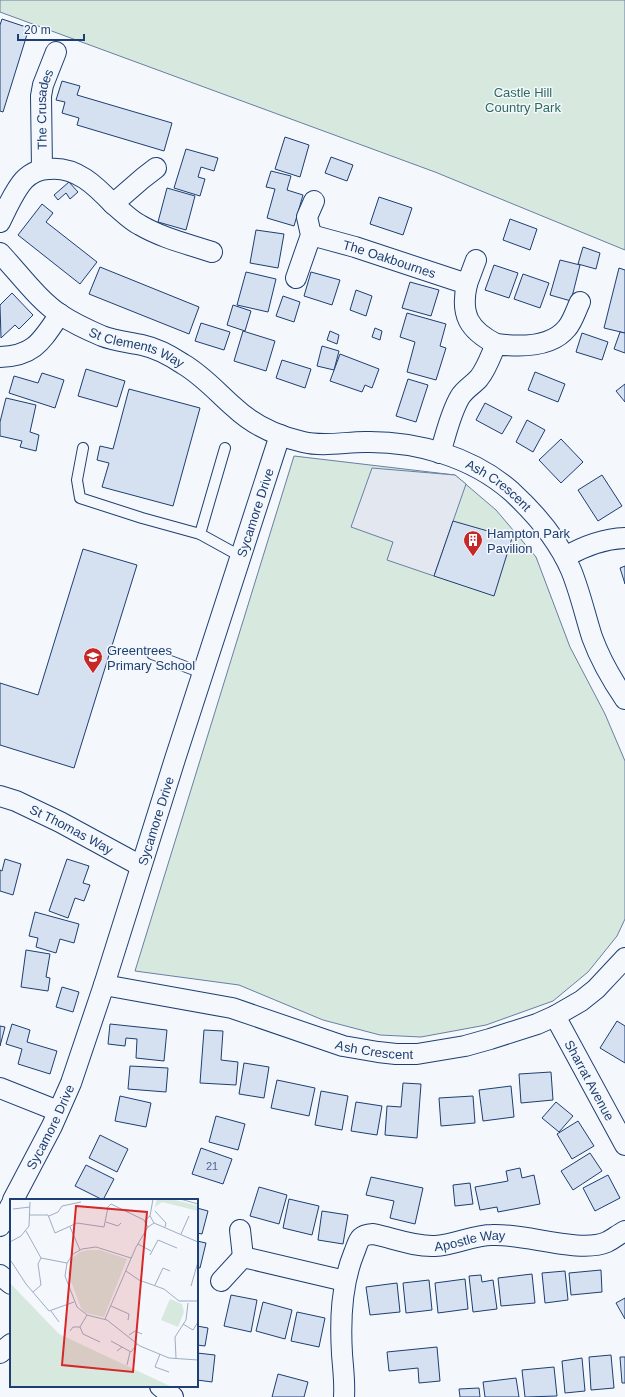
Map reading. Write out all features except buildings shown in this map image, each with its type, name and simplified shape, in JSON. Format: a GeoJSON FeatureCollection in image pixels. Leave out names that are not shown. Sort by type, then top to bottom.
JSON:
{"type":"FeatureCollection","features":[{"type":"Feature","properties":{"kind":"street","name":"The Crusades"},"geometry":{"type":"LineString","coordinates":[[42,169],[41,96],[43,85],[56,52]]}},
{"type":"Feature","properties":{"kind":"street"},"geometry":{"type":"LineString","coordinates":[[114,204],[156,168]]}},
{"type":"Feature","properties":{"kind":"street","name":"The Crusades"},"geometry":{"type":"LineString","coordinates":[[0,222],[18,188],[24,180],[31,174],[42,169],[59,169],[74,172],[104,194],[129,218],[141,226],[164,236],[212,252]]}},
{"type":"Feature","properties":{"kind":"street"},"geometry":{"type":"LineString","coordinates":[[296,278],[311,235],[307,217],[314,201]]}},
{"type":"Feature","properties":{"kind":"street","name":"The Oakbournes"},"geometry":{"type":"LineString","coordinates":[[311,235],[355,247],[467,284]]}},
{"type":"Feature","properties":{"kind":"street","name":"St Clements Way"},"geometry":{"type":"LineString","coordinates":[[0,253],[42,298],[60,314],[114,340],[143,345],[176,359],[201,376],[241,413],[268,430],[280,435]]}},
{"type":"Feature","properties":{"kind":"street"},"geometry":{"type":"LineString","coordinates":[[476,260],[467,284],[464,303],[468,320],[479,333],[486,339],[496,344],[510,346],[535,344],[547,341],[555,337],[568,326],[580,302]]}},
{"type":"Feature","properties":{"kind":"street"},"geometry":{"type":"LineString","coordinates":[[0,357],[26,353],[46,334],[60,314]]}},
{"type":"Feature","properties":{"kind":"street"},"geometry":{"type":"LineString","coordinates":[[440,453],[459,399],[484,372],[496,344]]}},
{"type":"Feature","properties":{"kind":"street","name":"Ash Crescent"},"geometry":{"type":"LineString","coordinates":[[280,435],[304,443],[384,442],[420,447],[470,464],[499,481],[525,505],[565,557],[571,571],[593,640],[609,675],[625,699]]}},
{"type":"Feature","properties":{"kind":"street","name":"Sycamore Drive"},"geometry":{"type":"LineString","coordinates":[[14,1199],[71,1083],[104,985],[202,673],[280,435]]}},
{"type":"Feature","properties":{"kind":"street"},"geometry":{"type":"LineString","coordinates":[[565,557],[602,540],[625,538]]}},
{"type":"Feature","properties":{"kind":"street","name":"St Thomas Way"},"geometry":{"type":"LineString","coordinates":[[0,796],[16,801],[60,822],[141,866]]}},
{"type":"Feature","properties":{"kind":"street","name":"Ash Crescent"},"geometry":{"type":"LineString","coordinates":[[104,985],[232,1008],[343,1046],[396,1054],[417,1054],[465,1046],[537,1024],[555,1016],[581,1001],[596,989],[625,958]]}},
{"type":"Feature","properties":{"kind":"street","name":"Sharrat Avenue"},"geometry":{"type":"LineString","coordinates":[[555,1016],[625,1145]]}},
{"type":"Feature","properties":{"kind":"street"},"geometry":{"type":"LineString","coordinates":[[0,1088],[58,1111]]}},
{"type":"Feature","properties":{"kind":"street"},"geometry":{"type":"LineString","coordinates":[[0,1226],[10,1206]]}},
{"type":"Feature","properties":{"kind":"street"},"geometry":{"type":"LineString","coordinates":[[240,1230],[243,1257]]}},
{"type":"Feature","properties":{"kind":"street","name":"Apostle Way"},"geometry":{"type":"LineString","coordinates":[[344,1397],[341,1321],[345,1281],[360,1238],[364,1234],[373,1234],[426,1246],[443,1245],[491,1235],[515,1236],[588,1246],[606,1242],[625,1231]]}},
{"type":"Feature","properties":{"kind":"street"},"geometry":{"type":"LineString","coordinates":[[221,1280],[243,1257]]}},
{"type":"Feature","properties":{"kind":"street"},"geometry":{"type":"LineString","coordinates":[[243,1257],[345,1281]]}},
{"type":"Feature","properties":{"kind":"street"},"geometry":{"type":"LineString","coordinates":[[0,1275],[10,1283]]}},
{"type":"Feature","properties":{"kind":"street"},"geometry":{"type":"LineString","coordinates":[[0,1354],[10,1345]]}},
{"type":"Feature","properties":{"kind":"street"},"geometry":{"type":"LineString","coordinates":[[161,1387],[172,1397]]}},
{"type":"Feature","properties":{"kind":"lane"},"geometry":{"type":"LineString","coordinates":[[83,448],[78,480],[80,498],[200,534],[240,556]]}},
{"type":"Feature","properties":{"kind":"lane"},"geometry":{"type":"LineString","coordinates":[[200,534],[225,448]]}},
{"type":"Feature","properties":{"kind":"lane"},"geometry":{"type":"LineString","coordinates":[[152,654],[202,673]]}},
{"type":"Feature","properties":{"kind":"green space","name":"Castle Hill Country Park"},"geometry":{"type":"Polygon","coordinates":[[[0,0],[625,0],[625,250],[435,172],[0,12],[0,0]]]}},
{"type":"Feature","properties":{"kind":"green space"},"geometry":{"type":"Polygon","coordinates":[[[294,456],[455,475],[496,510],[536,557],[570,647],[605,714],[625,761],[625,919],[617,936],[588,972],[553,1001],[486,1025],[421,1037],[380,1035],[323,1020],[239,985],[135,971],[294,456]]]}},
{"type":"Feature","properties":{"kind":"shaded area"},"geometry":{"type":"Polygon","coordinates":[[[372,468],[455,475],[466,484],[434,576],[387,560],[393,542],[351,527],[372,468]]]}},
{"type":"Feature","properties":{"kind":"place","name":"Hampton Park Pavilion"},"geometry":{"type":"Point","coordinates":[473,557]}},
{"type":"Feature","properties":{"kind":"place","name":"Greentrees Primary School"},"geometry":{"type":"Point","coordinates":[93,674]}}]}
